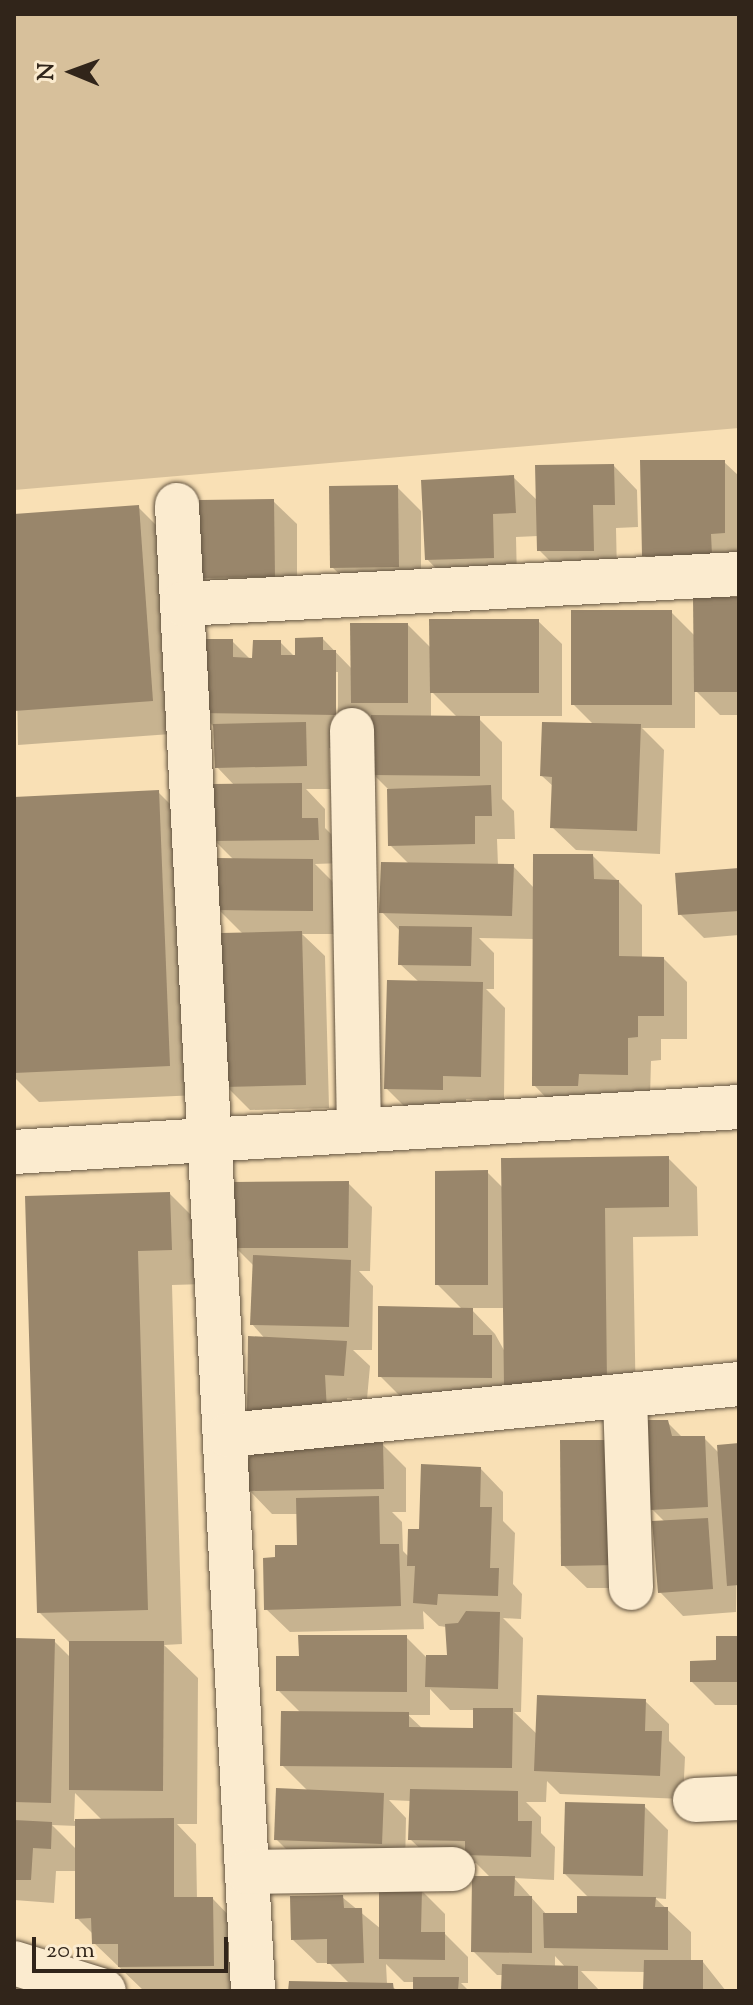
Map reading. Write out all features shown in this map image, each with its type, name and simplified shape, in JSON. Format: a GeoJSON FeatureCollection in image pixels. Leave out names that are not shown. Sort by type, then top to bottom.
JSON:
{"type":"FeatureCollection","features":[{"type":"Feature","properties":{"kind":"street"},"geometry":{"type":"LineString","coordinates":[[177,505],[207,1139],[228,1435],[253,1991]]}},
{"type":"Feature","properties":{"kind":"street"},"geometry":{"type":"LineString","coordinates":[[183,604],[739,574]]}},
{"type":"Feature","properties":{"kind":"street"},"geometry":{"type":"LineString","coordinates":[[352,730],[359,1130]]}},
{"type":"Feature","properties":{"kind":"street"},"geometry":{"type":"LineString","coordinates":[[14,1152],[739,1107]]}},
{"type":"Feature","properties":{"kind":"street"},"geometry":{"type":"LineString","coordinates":[[228,1435],[739,1384]]}},
{"type":"Feature","properties":{"kind":"street"},"geometry":{"type":"LineString","coordinates":[[625,1396],[631,1588]]}},
{"type":"Feature","properties":{"kind":"street"},"geometry":{"type":"LineString","coordinates":[[695,1800],[739,1798]]}},
{"type":"Feature","properties":{"kind":"street"},"geometry":{"type":"LineString","coordinates":[[248,1872],[453,1869]]}},
{"type":"Feature","properties":{"kind":"street"},"geometry":{"type":"LineString","coordinates":[[14,1963],[104,1991]]}},
{"type":"Feature","properties":{"kind":"shaded area"},"geometry":{"type":"Polygon","coordinates":[[[14,14],[739,14],[739,428],[14,490],[14,14]]]}},
{"type":"Feature","properties":{"kind":"building"},"geometry":{"type":"Polygon","coordinates":[[[640,460],[725,460],[725,533],[711,534],[712,555],[642,556],[640,460]]]}},
{"type":"Feature","properties":{"kind":"building"},"geometry":{"type":"Polygon","coordinates":[[[614,464],[615,505],[593,505],[594,551],[537,551],[535,465],[614,464]]]}},
{"type":"Feature","properties":{"kind":"building"},"geometry":{"type":"Polygon","coordinates":[[[514,475],[516,513],[493,514],[494,558],[425,560],[421,480],[514,475]]]}},
{"type":"Feature","properties":{"kind":"building"},"geometry":{"type":"Polygon","coordinates":[[[398,485],[399,567],[330,568],[329,486],[398,485]]]}},
{"type":"Feature","properties":{"kind":"building"},"geometry":{"type":"Polygon","coordinates":[[[274,499],[275,577],[200,578],[199,500],[274,499]]]}},
{"type":"Feature","properties":{"kind":"building"},"geometry":{"type":"Polygon","coordinates":[[[139,505],[153,701],[14,711],[14,514],[139,505]]]}},
{"type":"Feature","properties":{"kind":"building"},"geometry":{"type":"Polygon","coordinates":[[[693,597],[739,597],[739,692],[694,692],[693,597]]]}},
{"type":"Feature","properties":{"kind":"building"},"geometry":{"type":"Polygon","coordinates":[[[571,610],[672,610],[672,705],[571,705],[571,610]]]}},
{"type":"Feature","properties":{"kind":"building"},"geometry":{"type":"Polygon","coordinates":[[[429,619],[539,619],[539,693],[430,693],[429,619]]]}},
{"type":"Feature","properties":{"kind":"building"},"geometry":{"type":"Polygon","coordinates":[[[350,623],[408,623],[408,703],[351,703],[350,623]]]}},
{"type":"Feature","properties":{"kind":"building"},"geometry":{"type":"Polygon","coordinates":[[[323,637],[323,650],[336,650],[336,715],[197,713],[197,639],[233,639],[233,657],[252,658],[253,640],[281,640],[281,655],[295,655],[295,638],[323,637]]]}},
{"type":"Feature","properties":{"kind":"building"},"geometry":{"type":"Polygon","coordinates":[[[371,715],[480,716],[480,776],[371,775],[371,715]]]}},
{"type":"Feature","properties":{"kind":"building"},"geometry":{"type":"Polygon","coordinates":[[[306,722],[307,766],[215,768],[213,724],[306,722]]]}},
{"type":"Feature","properties":{"kind":"building"},"geometry":{"type":"Polygon","coordinates":[[[542,722],[641,724],[637,831],[550,828],[552,777],[540,776],[542,722]]]}},
{"type":"Feature","properties":{"kind":"building"},"geometry":{"type":"Polygon","coordinates":[[[302,783],[302,818],[318,818],[319,840],[213,841],[213,784],[302,783]]]}},
{"type":"Feature","properties":{"kind":"building"},"geometry":{"type":"Polygon","coordinates":[[[491,785],[492,816],[475,816],[475,844],[388,846],[387,789],[491,785]]]}},
{"type":"Feature","properties":{"kind":"building"},"geometry":{"type":"Polygon","coordinates":[[[159,790],[170,1066],[14,1073],[14,797],[159,790]]]}},
{"type":"Feature","properties":{"kind":"building"},"geometry":{"type":"Polygon","coordinates":[[[533,854],[593,854],[594,879],[619,880],[619,956],[664,957],[664,1016],[638,1016],[638,1037],[628,1038],[628,1075],[579,1074],[578,1086],[532,1086],[533,854]]]}},
{"type":"Feature","properties":{"kind":"building"},"geometry":{"type":"Polygon","coordinates":[[[216,858],[313,859],[313,911],[217,910],[216,858]]]}},
{"type":"Feature","properties":{"kind":"building"},"geometry":{"type":"Polygon","coordinates":[[[381,862],[514,864],[512,916],[379,913],[381,862]]]}},
{"type":"Feature","properties":{"kind":"building"},"geometry":{"type":"Polygon","coordinates":[[[739,868],[739,911],[678,915],[675,873],[739,868]]]}},
{"type":"Feature","properties":{"kind":"building"},"geometry":{"type":"Polygon","coordinates":[[[399,926],[472,927],[471,966],[398,965],[399,926]]]}},
{"type":"Feature","properties":{"kind":"building"},"geometry":{"type":"Polygon","coordinates":[[[302,931],[306,1085],[224,1087],[221,933],[302,931]]]}},
{"type":"Feature","properties":{"kind":"building"},"geometry":{"type":"Polygon","coordinates":[[[387,980],[483,982],[481,1077],[443,1076],[443,1090],[384,1089],[387,980]]]}},
{"type":"Feature","properties":{"kind":"building"},"geometry":{"type":"Polygon","coordinates":[[[669,1156],[669,1207],[605,1208],[607,1384],[504,1385],[501,1158],[669,1156]]]}},
{"type":"Feature","properties":{"kind":"building"},"geometry":{"type":"Polygon","coordinates":[[[488,1170],[488,1285],[435,1285],[435,1171],[488,1170]]]}},
{"type":"Feature","properties":{"kind":"building"},"geometry":{"type":"Polygon","coordinates":[[[349,1181],[348,1248],[233,1248],[234,1182],[349,1181]]]}},
{"type":"Feature","properties":{"kind":"building"},"geometry":{"type":"Polygon","coordinates":[[[170,1192],[172,1250],[138,1251],[148,1610],[37,1613],[25,1196],[170,1192]]]}},
{"type":"Feature","properties":{"kind":"building"},"geometry":{"type":"Polygon","coordinates":[[[253,1255],[351,1260],[349,1327],[250,1325],[253,1255]]]}},
{"type":"Feature","properties":{"kind":"building"},"geometry":{"type":"Polygon","coordinates":[[[378,1306],[473,1308],[473,1335],[492,1335],[492,1378],[378,1377],[378,1306]]]}},
{"type":"Feature","properties":{"kind":"building"},"geometry":{"type":"Polygon","coordinates":[[[248,1336],[347,1341],[344,1376],[325,1375],[327,1411],[247,1413],[248,1336]]]}},
{"type":"Feature","properties":{"kind":"building"},"geometry":{"type":"Polygon","coordinates":[[[648,1420],[668,1420],[672,1436],[705,1436],[708,1507],[650,1510],[648,1420]]]}},
{"type":"Feature","properties":{"kind":"building"},"geometry":{"type":"Polygon","coordinates":[[[560,1440],[616,1440],[617,1565],[561,1566],[560,1440]]]}},
{"type":"Feature","properties":{"kind":"building"},"geometry":{"type":"Polygon","coordinates":[[[383,1442],[384,1489],[247,1491],[246,1461],[260,1445],[383,1442]]]}},
{"type":"Feature","properties":{"kind":"building"},"geometry":{"type":"Polygon","coordinates":[[[739,1443],[739,1585],[727,1586],[717,1445],[739,1443]]]}},
{"type":"Feature","properties":{"kind":"building"},"geometry":{"type":"Polygon","coordinates":[[[421,1464],[481,1467],[480,1507],[492,1507],[490,1568],[499,1568],[498,1596],[438,1594],[437,1605],[413,1603],[415,1566],[407,1566],[408,1529],[419,1529],[421,1464]]]}},
{"type":"Feature","properties":{"kind":"building"},"geometry":{"type":"Polygon","coordinates":[[[379,1496],[380,1544],[399,1544],[401,1606],[264,1610],[263,1558],[275,1557],[275,1545],[297,1545],[296,1498],[379,1496]]]}},
{"type":"Feature","properties":{"kind":"building"},"geometry":{"type":"Polygon","coordinates":[[[708,1518],[713,1589],[658,1593],[652,1521],[708,1518]]]}},
{"type":"Feature","properties":{"kind":"building"},"geometry":{"type":"Polygon","coordinates":[[[466,1611],[500,1612],[498,1689],[425,1687],[426,1655],[447,1655],[445,1624],[458,1623],[466,1611]]]}},
{"type":"Feature","properties":{"kind":"building"},"geometry":{"type":"Polygon","coordinates":[[[298,1635],[407,1635],[407,1692],[276,1691],[276,1656],[299,1656],[298,1635]]]}},
{"type":"Feature","properties":{"kind":"building"},"geometry":{"type":"Polygon","coordinates":[[[716,1636],[739,1636],[739,1682],[690,1682],[690,1661],[716,1660],[716,1636]]]}},
{"type":"Feature","properties":{"kind":"building"},"geometry":{"type":"Polygon","coordinates":[[[14,1638],[55,1639],[51,1803],[14,1802],[14,1638]]]}},
{"type":"Feature","properties":{"kind":"building"},"geometry":{"type":"Polygon","coordinates":[[[69,1641],[164,1641],[163,1791],[69,1790],[69,1641]]]}},
{"type":"Feature","properties":{"kind":"building"},"geometry":{"type":"Polygon","coordinates":[[[537,1695],[646,1699],[645,1731],[662,1731],[660,1776],[534,1771],[537,1695]]]}},
{"type":"Feature","properties":{"kind":"building"},"geometry":{"type":"Polygon","coordinates":[[[473,1708],[513,1708],[512,1768],[280,1766],[281,1711],[409,1712],[409,1727],[473,1728],[473,1708]]]}},
{"type":"Feature","properties":{"kind":"building"},"geometry":{"type":"Polygon","coordinates":[[[276,1788],[384,1793],[382,1844],[274,1840],[276,1788]]]}},
{"type":"Feature","properties":{"kind":"building"},"geometry":{"type":"Polygon","coordinates":[[[410,1789],[518,1791],[518,1821],[532,1821],[531,1857],[465,1855],[465,1841],[408,1840],[410,1789]]]}},
{"type":"Feature","properties":{"kind":"building"},"geometry":{"type":"Polygon","coordinates":[[[565,1802],[645,1804],[643,1876],[563,1874],[565,1802]]]}},
{"type":"Feature","properties":{"kind":"building"},"geometry":{"type":"Polygon","coordinates":[[[174,1818],[174,1897],[213,1897],[214,1966],[118,1967],[118,1944],[92,1944],[91,1918],[75,1919],[75,1819],[174,1818]]]}},
{"type":"Feature","properties":{"kind":"building"},"geometry":{"type":"Polygon","coordinates":[[[14,1820],[52,1822],[51,1849],[33,1848],[31,1880],[14,1880],[14,1820]]]}},
{"type":"Feature","properties":{"kind":"building"},"geometry":{"type":"Polygon","coordinates":[[[472,1876],[515,1876],[514,1896],[532,1896],[532,1953],[471,1952],[472,1876]]]}},
{"type":"Feature","properties":{"kind":"building"},"geometry":{"type":"Polygon","coordinates":[[[379,1887],[422,1888],[421,1932],[445,1932],[445,1960],[379,1959],[379,1887]]]}},
{"type":"Feature","properties":{"kind":"building"},"geometry":{"type":"Polygon","coordinates":[[[343,1895],[344,1908],[362,1908],[364,1963],[327,1964],[327,1939],[291,1940],[290,1896],[343,1895]]]}},
{"type":"Feature","properties":{"kind":"building"},"geometry":{"type":"Polygon","coordinates":[[[577,1896],[656,1897],[655,1907],[668,1907],[668,1950],[544,1948],[543,1913],[577,1913],[577,1896]]]}},
{"type":"Feature","properties":{"kind":"building"},"geometry":{"type":"Polygon","coordinates":[[[644,1960],[703,1960],[703,1991],[643,1991],[644,1960]]]}},
{"type":"Feature","properties":{"kind":"building"},"geometry":{"type":"Polygon","coordinates":[[[502,1964],[578,1966],[578,1991],[501,1991],[502,1964]]]}},
{"type":"Feature","properties":{"kind":"building"},"geometry":{"type":"Polygon","coordinates":[[[413,1977],[459,1977],[458,1991],[413,1991],[413,1977]]]}},
{"type":"Feature","properties":{"kind":"building"},"geometry":{"type":"Polygon","coordinates":[[[289,1981],[393,1983],[394,1991],[288,1991],[289,1981]]]}}]}
